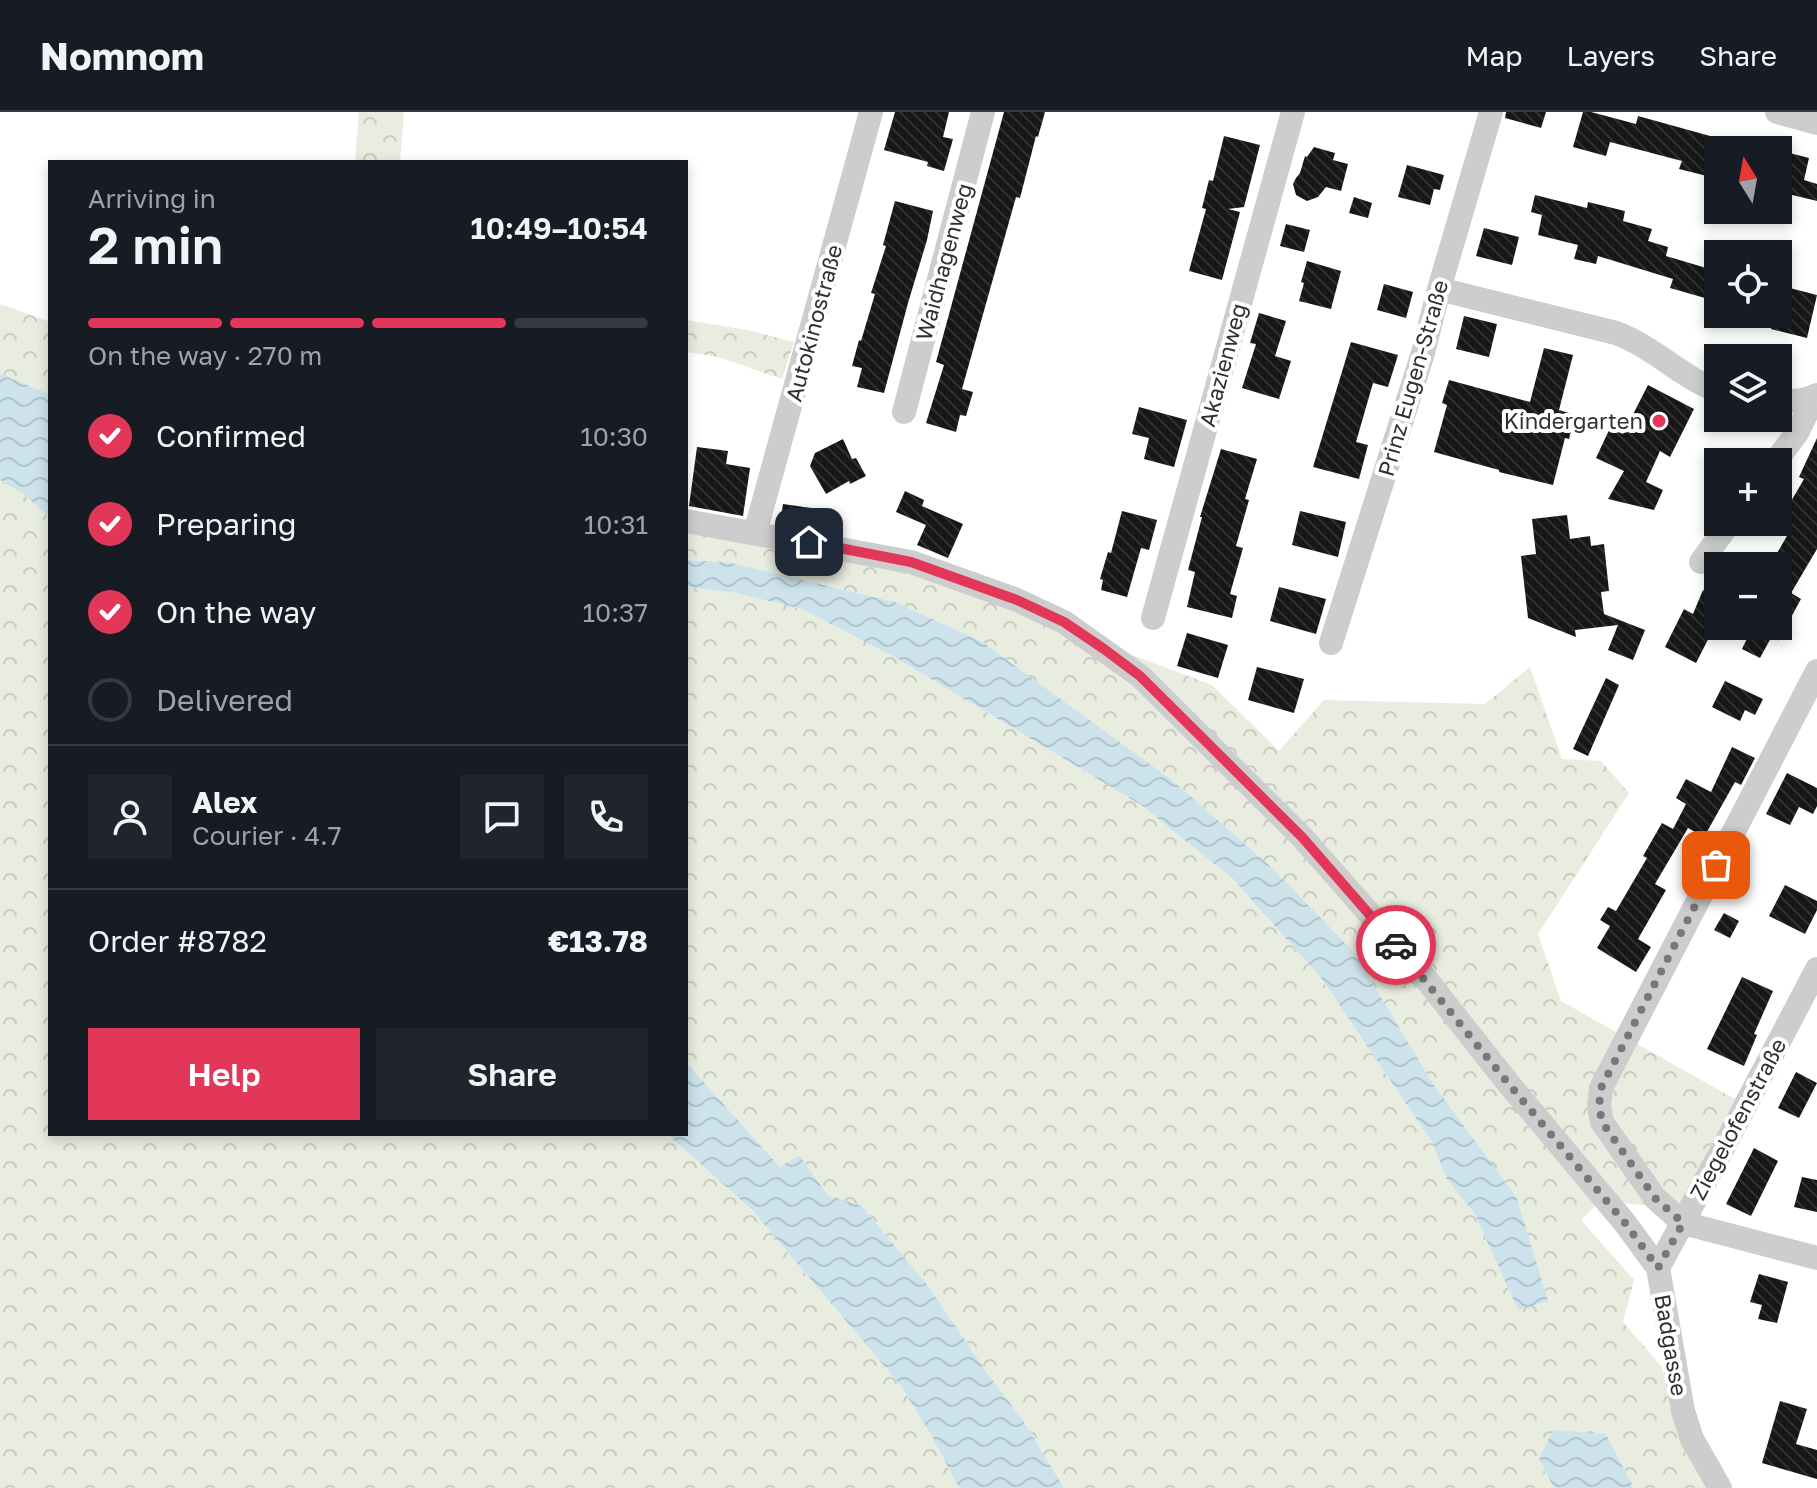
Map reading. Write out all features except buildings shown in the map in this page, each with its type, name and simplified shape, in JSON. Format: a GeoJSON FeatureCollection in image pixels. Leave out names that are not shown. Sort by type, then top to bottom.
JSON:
{"type":"FeatureCollection","features":[{"type":"Feature","properties":{"kind":"street","name":"Autokinostraße"},"geometry":{"type":"LineString","coordinates":[[755,533],[871,112]]}},
{"type":"Feature","properties":{"kind":"street","name":"Waidhagenweg"},"geometry":{"type":"LineString","coordinates":[[904,412],[983,112]]}},
{"type":"Feature","properties":{"kind":"street","name":"Akazienweg"},"geometry":{"type":"LineString","coordinates":[[1153,618],[1293,112]]}},
{"type":"Feature","properties":{"kind":"street","name":"Prinz Eugen-Straße"},"geometry":{"type":"LineString","coordinates":[[1331,643],[1423,353],[1491,112]]}},
{"type":"Feature","properties":{"kind":"street"},"geometry":{"type":"LineString","coordinates":[[1777,112],[1817,123]]}},
{"type":"Feature","properties":{"kind":"street"},"geometry":{"type":"LineString","coordinates":[[1439,289],[1636,340],[1704,383]]}},
{"type":"Feature","properties":{"kind":"street"},"geometry":{"type":"LineString","coordinates":[[1792,401],[1816,395]]}},
{"type":"Feature","properties":{"kind":"street"},"geometry":{"type":"LineString","coordinates":[[1786,448],[1797,433],[1816,395]]}},
{"type":"Feature","properties":{"kind":"street","name":"Badgasse"},"geometry":{"type":"LineString","coordinates":[[688,521],[911,562],[1017,600],[1064,622],[1140,676],[1313,849],[1418,969],[1625,1223],[1658,1268],[1683,1411],[1692,1439],[1720,1488]]}},
{"type":"Feature","properties":{"kind":"street"},"geometry":{"type":"LineString","coordinates":[[1701,562],[1720,536]]}},
{"type":"Feature","properties":{"kind":"street"},"geometry":{"type":"LineString","coordinates":[[1817,671],[1601,1088],[1599,1106],[1602,1122],[1655,1198],[1683,1223],[1817,1258]]}},
{"type":"Feature","properties":{"kind":"street","name":"Ziegelofenstraße"},"geometry":{"type":"LineString","coordinates":[[1658,1268],[1817,969]]}},
{"type":"Feature","properties":{"kind":"green space"},"geometry":{"type":"Polygon","coordinates":[[[359,112],[404,112],[400,160],[355,160],[359,112]]]}},
{"type":"Feature","properties":{"kind":"green space"},"geometry":{"type":"Polygon","coordinates":[[[0,304],[48,321],[48,393],[0,374],[0,304]]]}},
{"type":"Feature","properties":{"kind":"green space"},"geometry":{"type":"Polygon","coordinates":[[[688,320],[794,342],[782,379],[718,357],[688,352],[688,320]]]}},
{"type":"Feature","properties":{"kind":"green space"},"geometry":{"type":"Polygon","coordinates":[[[0,480],[25,495],[48,517],[48,1136],[669,1136],[752,1210],[901,1386],[959,1488],[0,1488],[0,480]]]}},
{"type":"Feature","properties":{"kind":"green space"},"geometry":{"type":"Polygon","coordinates":[[[688,529],[905,570],[1212,685],[1279,751],[1324,700],[1485,704],[1530,667],[1562,759],[1601,761],[1629,793],[1538,934],[1561,1001],[1735,1099],[1678,1207],[1599,1202],[1581,1220],[1634,1280],[1623,1322],[1662,1367],[1678,1430],[1712,1488],[1634,1488],[1606,1434],[1539,1459],[1554,1488],[1064,1488],[1023,1420],[929,1287],[862,1206],[828,1195],[799,1155],[780,1167],[688,1064],[688,587],[735,593],[802,609],[896,658],[1141,805],[1233,879],[1321,978],[1432,1142],[1447,1180],[1474,1211],[1518,1310],[1547,1300],[1517,1198],[1269,865],[1172,780],[981,641],[895,602],[727,562],[688,560],[688,529]]]}},
{"type":"Feature","properties":{"kind":"water"},"geometry":{"type":"Polygon","coordinates":[[[0,374],[48,393],[48,517],[25,495],[0,480],[0,374]]]}},
{"type":"Feature","properties":{"kind":"water"},"geometry":{"type":"Polygon","coordinates":[[[688,560],[727,562],[895,602],[981,641],[1172,780],[1269,865],[1353,951],[1433,1084],[1517,1198],[1548,1301],[1518,1310],[1474,1212],[1447,1180],[1432,1142],[1321,978],[1233,879],[1141,805],[896,658],[802,609],[735,593],[688,587],[688,560]]]}},
{"type":"Feature","properties":{"kind":"water"},"geometry":{"type":"Polygon","coordinates":[[[688,1064],[780,1167],[799,1155],[828,1195],[862,1206],[929,1287],[1023,1420],[1064,1488],[959,1488],[901,1386],[752,1210],[669,1136],[688,1136],[688,1064]]]}},
{"type":"Feature","properties":{"kind":"water"},"geometry":{"type":"Polygon","coordinates":[[[1553,1430],[1606,1434],[1634,1488],[1554,1488],[1539,1459],[1553,1430]]]}},
{"type":"Feature","properties":{"kind":"way so far"},"geometry":{"type":"LineString","coordinates":[[1396,945],[1625,1223],[1658,1268],[1683,1223],[1655,1198],[1602,1122],[1599,1106],[1601,1088],[1716,865]]}},
{"type":"Feature","properties":{"kind":"place","name":"Kindergarten"},"geometry":{"type":"Point","coordinates":[1659,421]}},
{"type":"Feature","properties":{"kind":"route"},"geometry":{"type":"LineString","coordinates":[[809,542],[911,562],[1017,600],[1064,622],[1104,649],[1140,676],[1302,837],[1396,945]]}}]}
